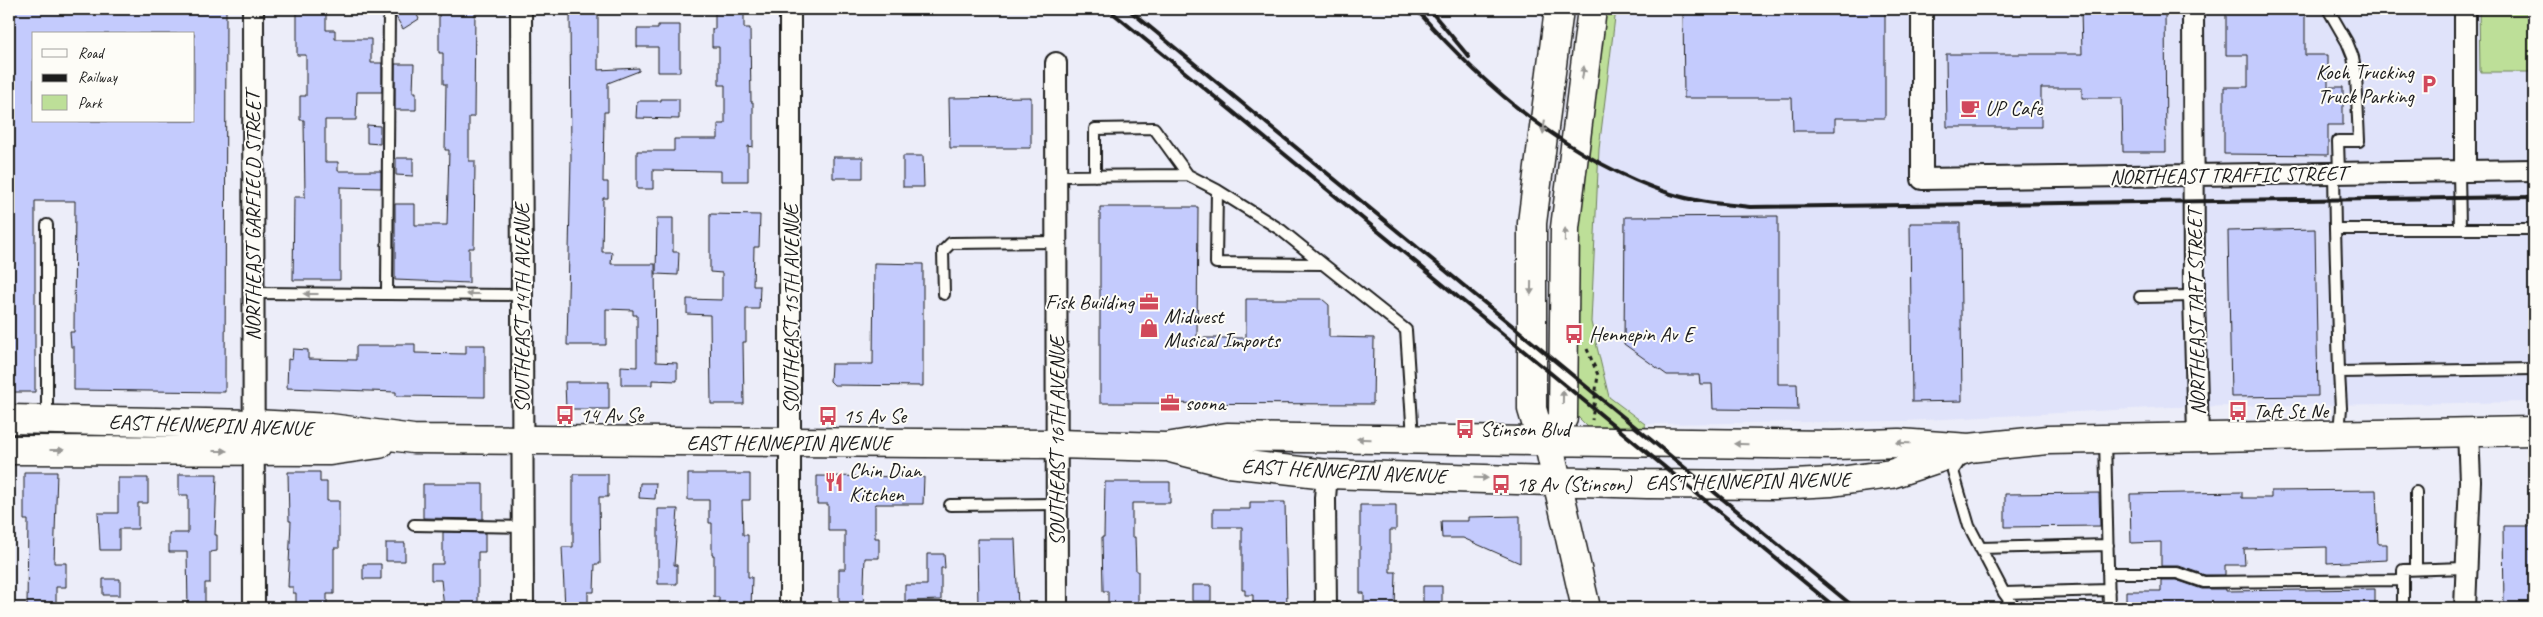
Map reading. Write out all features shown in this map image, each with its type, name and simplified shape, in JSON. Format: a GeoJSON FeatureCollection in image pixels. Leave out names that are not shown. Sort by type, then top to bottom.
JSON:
{"type":"FeatureCollection","features":[{"type":"Feature","properties":{"kind":"main road"},"geometry":{"type":"LineString","coordinates":[[1559,9],[1532,232],[1532,409],[1538,429],[1548,441],[1586,608]]}},
{"type":"Feature","properties":{"kind":"main road"},"geometry":{"type":"LineString","coordinates":[[1548,441],[1563,418],[1565,228],[1592,9]]}},
{"type":"Feature","properties":{"kind":"main road","name":"EAST HENNEPIN AVENUE"},"geometry":{"type":"LineString","coordinates":[[9,419],[254,424],[330,428],[413,439],[1058,444],[1166,447],[1227,437],[1834,445],[1899,443],[1969,448],[2047,440],[2105,438],[2534,430]]}},
{"type":"Feature","properties":{"kind":"main road","name":"EAST HENNEPIN AVENUE"},"geometry":{"type":"LineString","coordinates":[[9,450],[330,451],[413,439]]}},
{"type":"Feature","properties":{"kind":"main road","name":"EAST HENNEPIN AVENUE"},"geometry":{"type":"LineString","coordinates":[[1166,447],[1229,464],[1328,474],[1558,481],[1765,484],[1832,482],[1891,474],[1969,448]]}},
{"type":"Feature","properties":{"kind":"street","name":"NORTHEAST GARFIELD STREET"},"geometry":{"type":"LineString","coordinates":[[253,9],[254,608]]}},
{"type":"Feature","properties":{"kind":"street","name":"SOUTHEAST 14TH AVENUE"},"geometry":{"type":"LineString","coordinates":[[521,9],[523,608]]}},
{"type":"Feature","properties":{"kind":"street","name":"SOUTHEAST 15TH AVENUE"},"geometry":{"type":"LineString","coordinates":[[790,9],[790,608]]}},
{"type":"Feature","properties":{"kind":"street","name":"NORTHEAST TRAFFIC STREET"},"geometry":{"type":"LineString","coordinates":[[1922,9],[1922,179],[2534,170]]}},
{"type":"Feature","properties":{"kind":"street","name":"NORTHEAST TAFT STREET"},"geometry":{"type":"LineString","coordinates":[[2193,9],[2194,296],[2198,436]]}},
{"type":"Feature","properties":{"kind":"street"},"geometry":{"type":"LineString","coordinates":[[2462,171],[2464,9]]}},
{"type":"Feature","properties":{"kind":"street","name":"SOUTHEAST 16TH AVENUE"},"geometry":{"type":"LineString","coordinates":[[1056,64],[1057,608]]}},
{"type":"Feature","properties":{"kind":"street"},"geometry":{"type":"LineString","coordinates":[[2465,608],[2465,568],[2470,481],[2468,432]]}},
{"type":"Feature","properties":{"kind":"street"},"geometry":{"type":"LineString","coordinates":[[1326,608],[1325,498],[1328,474]]}},
{"type":"Feature","properties":{"kind":"lane"},"geometry":{"type":"LineString","coordinates":[[387,294],[388,9]]}},
{"type":"Feature","properties":{"kind":"lane"},"geometry":{"type":"LineString","coordinates":[[2328,9],[2347,42],[2356,74],[2359,142],[2338,142],[2335,229],[2341,408],[2339,434]]}},
{"type":"Feature","properties":{"kind":"lane"},"geometry":{"type":"LineString","coordinates":[[1095,176],[1095,129],[1154,128],[1188,175],[1217,190],[1281,230],[1406,330],[1413,439]]}},
{"type":"Feature","properties":{"kind":"lane"},"geometry":{"type":"LineString","coordinates":[[2460,229],[2462,171]]}},
{"type":"Feature","properties":{"kind":"lane"},"geometry":{"type":"LineString","coordinates":[[1057,176],[1188,175]]}},
{"type":"Feature","properties":{"kind":"lane"},"geometry":{"type":"LineString","coordinates":[[1217,190],[1216,263],[1323,264]]}},
{"type":"Feature","properties":{"kind":"lane"},"geometry":{"type":"LineString","coordinates":[[47,225],[47,420]]}},
{"type":"Feature","properties":{"kind":"lane"},"geometry":{"type":"LineString","coordinates":[[2335,229],[2534,229]]}},
{"type":"Feature","properties":{"kind":"lane"},"geometry":{"type":"LineString","coordinates":[[944,294],[943,251],[951,243],[1057,242]]}},
{"type":"Feature","properties":{"kind":"lane"},"geometry":{"type":"LineString","coordinates":[[254,293],[522,295]]}},
{"type":"Feature","properties":{"kind":"lane"},"geometry":{"type":"LineString","coordinates":[[2140,297],[2194,296]]}},
{"type":"Feature","properties":{"kind":"lane"},"geometry":{"type":"LineString","coordinates":[[2339,372],[2534,369]]}},
{"type":"Feature","properties":{"kind":"lane"},"geometry":{"type":"LineString","coordinates":[[2105,438],[2109,608]]}},
{"type":"Feature","properties":{"kind":"lane"},"geometry":{"type":"LineString","coordinates":[[1969,448],[1954,472],[1969,526],[2004,593],[2015,608]]}},
{"type":"Feature","properties":{"kind":"lane"},"geometry":{"type":"LineString","coordinates":[[2416,492],[2416,569]]}},
{"type":"Feature","properties":{"kind":"lane"},"geometry":{"type":"LineString","coordinates":[[950,505],[1057,504]]}},
{"type":"Feature","properties":{"kind":"lane"},"geometry":{"type":"LineString","coordinates":[[414,525],[523,527]]}},
{"type":"Feature","properties":{"kind":"lane"},"geometry":{"type":"LineString","coordinates":[[1980,548],[2108,545]]}},
{"type":"Feature","properties":{"kind":"lane"},"geometry":{"type":"LineString","coordinates":[[2403,608],[2403,570],[2465,568]]}},
{"type":"Feature","properties":{"kind":"lane"},"geometry":{"type":"LineString","coordinates":[[2108,573],[2177,573],[2204,582],[2403,580]]}},
{"type":"Feature","properties":{"kind":"lane"},"geometry":{"type":"LineString","coordinates":[[2004,593],[2109,590]]}},
{"type":"Feature","properties":{"kind":"path"},"geometry":{"type":"LineString","coordinates":[[1584,342],[1598,375],[1591,423]]}},
{"type":"Feature","properties":{"kind":"shaded area"},"geometry":{"type":"Polygon","coordinates":[[[1616,9],[2534,9],[2534,402],[2170,407],[1906,421],[1645,424],[1609,397],[1591,322],[1599,149],[1616,9]]]}},
{"type":"Feature","properties":{"kind":"green space"},"geometry":{"type":"Polygon","coordinates":[[[1603,9],[1616,9],[1599,149],[1591,322],[1609,397],[1645,424],[1646,431],[1591,430],[1577,416],[1575,404],[1576,247],[1603,9]]]}},
{"type":"Feature","properties":{"kind":"green space"},"geometry":{"type":"Polygon","coordinates":[[[2479,9],[2534,9],[2534,72],[2480,72],[2479,9]]]}},
{"type":"Feature","properties":{"kind":"building"},"geometry":{"type":"Polygon","coordinates":[[[9,9],[226,9],[225,392],[74,390],[74,347],[71,347],[70,332],[74,332],[75,201],[35,201],[35,392],[9,392],[9,9]]]}},
{"type":"Feature","properties":{"kind":"building"},"geometry":{"type":"Polygon","coordinates":[[[297,9],[326,9],[326,30],[335,30],[335,39],[371,39],[371,63],[382,63],[382,92],[357,92],[356,120],[325,120],[325,162],[338,162],[338,171],[381,171],[381,188],[340,187],[340,280],[293,280],[294,197],[305,197],[304,120],[300,120],[300,96],[306,96],[306,55],[297,55],[297,9]]]}},
{"type":"Feature","properties":{"kind":"building"},"geometry":{"type":"Polygon","coordinates":[[[401,9],[414,9],[419,19],[403,29],[396,17],[396,12],[401,9]]]}},
{"type":"Feature","properties":{"kind":"building"},"geometry":{"type":"Polygon","coordinates":[[[439,9],[475,9],[474,117],[469,117],[469,161],[475,161],[474,248],[469,248],[469,283],[395,280],[395,204],[415,204],[415,225],[447,225],[449,150],[445,150],[446,84],[443,84],[443,53],[439,53],[439,9]]]}},
{"type":"Feature","properties":{"kind":"building"},"geometry":{"type":"Polygon","coordinates":[[[570,9],[598,9],[598,70],[639,68],[639,71],[608,83],[608,112],[604,112],[603,182],[608,182],[608,198],[603,198],[602,252],[612,252],[611,264],[655,264],[656,362],[677,363],[677,381],[652,380],[652,385],[621,385],[621,366],[637,367],[637,315],[633,315],[633,310],[606,309],[606,345],[567,345],[571,159],[570,9]]]}},
{"type":"Feature","properties":{"kind":"building"},"geometry":{"type":"Polygon","coordinates":[[[715,9],[744,9],[744,28],[750,28],[753,147],[748,146],[748,181],[721,181],[721,171],[653,170],[653,189],[637,189],[637,151],[674,151],[674,139],[718,139],[718,124],[725,124],[725,85],[719,85],[719,47],[712,47],[712,29],[715,29],[715,9]]]}},
{"type":"Feature","properties":{"kind":"building"},"geometry":{"type":"Polygon","coordinates":[[[1683,9],[1885,9],[1885,118],[1835,118],[1835,131],[1793,131],[1792,98],[1684,98],[1683,9]]]}},
{"type":"Feature","properties":{"kind":"building"},"geometry":{"type":"Polygon","coordinates":[[[2081,9],[2165,9],[2166,152],[2123,152],[2122,98],[2082,98],[2082,88],[2041,88],[2041,127],[1947,127],[1946,54],[2082,54],[2081,9]]]}},
{"type":"Feature","properties":{"kind":"building"},"geometry":{"type":"Polygon","coordinates":[[[2226,9],[2305,9],[2305,55],[2328,55],[2328,87],[2343,87],[2343,125],[2328,125],[2328,155],[2224,154],[2224,87],[2248,87],[2248,55],[2226,55],[2226,9]]]}},
{"type":"Feature","properties":{"kind":"building"},"geometry":{"type":"Polygon","coordinates":[[[658,25],[680,25],[680,72],[658,72],[658,47],[637,47],[637,29],[658,29],[658,25]]]}},
{"type":"Feature","properties":{"kind":"building"},"geometry":{"type":"Polygon","coordinates":[[[395,64],[414,64],[413,92],[416,92],[416,110],[395,110],[395,64]]]}},
{"type":"Feature","properties":{"kind":"building"},"geometry":{"type":"Polygon","coordinates":[[[1031,97],[1031,148],[950,148],[949,98],[1031,97]]]}},
{"type":"Feature","properties":{"kind":"building"},"geometry":{"type":"Polygon","coordinates":[[[661,99],[679,99],[679,119],[636,118],[637,101],[661,101],[661,99]]]}},
{"type":"Feature","properties":{"kind":"building"},"geometry":{"type":"Polygon","coordinates":[[[367,125],[380,126],[380,144],[367,143],[367,125]]]}},
{"type":"Feature","properties":{"kind":"building"},"geometry":{"type":"Polygon","coordinates":[[[903,156],[923,156],[924,187],[903,187],[903,156]]]}},
{"type":"Feature","properties":{"kind":"building"},"geometry":{"type":"Polygon","coordinates":[[[833,157],[863,157],[863,178],[833,178],[833,157]]]}},
{"type":"Feature","properties":{"kind":"building"},"geometry":{"type":"Polygon","coordinates":[[[396,158],[413,158],[413,176],[396,175],[396,158]]]}},
{"type":"Feature","properties":{"kind":"building","name":"Fisk Building"},"geometry":{"type":"Polygon","coordinates":[[[1100,207],[1198,207],[1197,338],[1246,338],[1246,299],[1322,299],[1329,305],[1329,337],[1374,338],[1373,404],[1100,403],[1100,207]]]}},
{"type":"Feature","properties":{"kind":"building"},"geometry":{"type":"Polygon","coordinates":[[[710,214],[760,215],[759,247],[754,247],[753,286],[760,286],[759,309],[746,309],[746,342],[743,342],[744,404],[711,404],[710,315],[687,314],[687,299],[722,300],[722,273],[710,272],[710,214]]]}},
{"type":"Feature","properties":{"kind":"building"},"geometry":{"type":"Polygon","coordinates":[[[1778,216],[1778,384],[1797,384],[1798,410],[1713,409],[1712,384],[1700,384],[1699,375],[1667,375],[1624,344],[1625,217],[1778,216]]]}},
{"type":"Feature","properties":{"kind":"building"},"geometry":{"type":"Polygon","coordinates":[[[657,218],[673,218],[673,252],[679,252],[678,275],[656,274],[657,218]]]}},
{"type":"Feature","properties":{"kind":"building"},"geometry":{"type":"Polygon","coordinates":[[[1910,223],[1960,223],[1962,401],[1912,402],[1910,223]]]}},
{"type":"Feature","properties":{"kind":"building"},"geometry":{"type":"Polygon","coordinates":[[[2315,229],[2318,396],[2231,397],[2228,231],[2315,229]]]}},
{"type":"Feature","properties":{"kind":"building"},"geometry":{"type":"Polygon","coordinates":[[[874,263],[923,264],[923,386],[834,385],[830,381],[831,364],[873,364],[874,263]]]}},
{"type":"Feature","properties":{"kind":"building"},"geometry":{"type":"Polygon","coordinates":[[[396,344],[415,344],[415,353],[466,354],[466,345],[485,345],[485,397],[396,396],[396,392],[287,388],[288,359],[292,360],[293,349],[308,350],[308,359],[356,360],[356,346],[396,346],[396,344]]]}},
{"type":"Feature","properties":{"kind":"building"},"geometry":{"type":"Polygon","coordinates":[[[565,382],[609,382],[609,409],[566,409],[565,382]]]}},
{"type":"Feature","properties":{"kind":"building"},"geometry":{"type":"Polygon","coordinates":[[[24,472],[57,472],[54,563],[66,563],[66,587],[56,587],[56,608],[27,608],[28,520],[24,520],[24,472]]]}},
{"type":"Feature","properties":{"kind":"building"},"geometry":{"type":"Polygon","coordinates":[[[288,472],[320,472],[320,482],[327,482],[327,501],[339,501],[339,548],[334,548],[334,594],[327,594],[327,608],[296,608],[296,593],[293,593],[293,587],[288,587],[291,521],[289,521],[288,472]]]}},
{"type":"Feature","properties":{"kind":"building"},"geometry":{"type":"Polygon","coordinates":[[[179,474],[217,474],[215,535],[217,535],[217,551],[210,552],[210,583],[205,583],[205,608],[188,608],[187,552],[169,552],[169,533],[188,533],[188,495],[179,495],[179,474]]]}},
{"type":"Feature","properties":{"kind":"building"},"geometry":{"type":"Polygon","coordinates":[[[573,474],[608,474],[608,497],[599,497],[600,564],[595,564],[594,592],[588,592],[588,608],[565,608],[562,547],[573,547],[573,474]]]}},
{"type":"Feature","properties":{"kind":"building"},"geometry":{"type":"Polygon","coordinates":[[[688,474],[750,474],[750,500],[742,500],[743,535],[748,535],[748,577],[752,577],[751,608],[719,608],[719,597],[714,597],[714,555],[712,555],[712,523],[709,523],[709,500],[688,500],[688,474]]]}},
{"type":"Feature","properties":{"kind":"building"},"geometry":{"type":"Polygon","coordinates":[[[817,476],[924,477],[923,504],[875,504],[875,538],[879,538],[879,558],[865,558],[863,608],[839,608],[839,569],[845,569],[845,531],[828,531],[828,504],[817,504],[817,476]]]}},
{"type":"Feature","properties":{"kind":"building"},"geometry":{"type":"Polygon","coordinates":[[[118,478],[148,478],[148,503],[138,503],[138,529],[119,529],[119,550],[100,550],[98,513],[118,513],[118,478]]]}},
{"type":"Feature","properties":{"kind":"building"},"geometry":{"type":"Polygon","coordinates":[[[1105,482],[1170,482],[1170,503],[1132,503],[1132,537],[1135,537],[1136,571],[1138,571],[1138,608],[1108,608],[1108,591],[1103,591],[1102,537],[1104,537],[1105,482]]]}},
{"type":"Feature","properties":{"kind":"building"},"geometry":{"type":"Polygon","coordinates":[[[640,483],[656,483],[655,499],[639,498],[640,483]]]}},
{"type":"Feature","properties":{"kind":"building"},"geometry":{"type":"Polygon","coordinates":[[[423,484],[483,484],[483,519],[423,518],[423,484]]]}},
{"type":"Feature","properties":{"kind":"building"},"geometry":{"type":"Polygon","coordinates":[[[2376,490],[2378,544],[2387,544],[2387,560],[2327,563],[2327,547],[2244,549],[2245,565],[2225,565],[2225,575],[2205,575],[2179,566],[2161,566],[2161,542],[2131,543],[2130,494],[2242,492],[2242,498],[2271,498],[2271,491],[2376,490]]]}},
{"type":"Feature","properties":{"kind":"building"},"geometry":{"type":"Polygon","coordinates":[[[2099,493],[2100,526],[2005,527],[2005,494],[2099,493]]]}},
{"type":"Feature","properties":{"kind":"building"},"geometry":{"type":"Polygon","coordinates":[[[1250,502],[1285,502],[1287,608],[1253,608],[1253,595],[1245,595],[1245,590],[1242,590],[1242,527],[1213,527],[1213,509],[1250,509],[1250,502]]]}},
{"type":"Feature","properties":{"kind":"building"},"geometry":{"type":"Polygon","coordinates":[[[1360,505],[1396,505],[1396,530],[1390,530],[1390,572],[1396,572],[1395,608],[1364,608],[1364,593],[1360,593],[1360,505]]]}},
{"type":"Feature","properties":{"kind":"building"},"geometry":{"type":"Polygon","coordinates":[[[658,509],[678,509],[674,565],[677,565],[677,584],[658,584],[658,509]]]}},
{"type":"Feature","properties":{"kind":"building"},"geometry":{"type":"Polygon","coordinates":[[[1520,516],[1520,563],[1463,538],[1442,538],[1441,521],[1468,521],[1468,517],[1520,516]]]}},
{"type":"Feature","properties":{"kind":"building"},"geometry":{"type":"Polygon","coordinates":[[[2503,526],[2534,526],[2534,608],[2504,608],[2503,526]]]}},
{"type":"Feature","properties":{"kind":"building"},"geometry":{"type":"Polygon","coordinates":[[[443,532],[485,533],[485,552],[478,552],[478,608],[444,608],[441,580],[431,580],[431,564],[443,564],[443,532]]]}},
{"type":"Feature","properties":{"kind":"building"},"geometry":{"type":"Polygon","coordinates":[[[977,539],[1015,539],[1018,608],[978,608],[977,539]]]}},
{"type":"Feature","properties":{"kind":"building"},"geometry":{"type":"Polygon","coordinates":[[[386,543],[405,543],[405,561],[386,561],[386,543]]]}},
{"type":"Feature","properties":{"kind":"building"},"geometry":{"type":"Polygon","coordinates":[[[927,554],[944,554],[945,568],[941,568],[941,600],[905,601],[905,585],[927,585],[927,554]]]}},
{"type":"Feature","properties":{"kind":"building"},"geometry":{"type":"Polygon","coordinates":[[[363,564],[381,564],[381,579],[363,579],[363,564]]]}},
{"type":"Feature","properties":{"kind":"building"},"geometry":{"type":"Polygon","coordinates":[[[103,579],[120,579],[120,595],[103,595],[103,579]]]}},
{"type":"Feature","properties":{"kind":"building"},"geometry":{"type":"Polygon","coordinates":[[[2161,580],[2176,580],[2202,589],[2226,589],[2226,591],[2375,589],[2375,608],[2126,608],[2126,591],[2161,591],[2161,580]]]}},
{"type":"Feature","properties":{"kind":"building"},"geometry":{"type":"Polygon","coordinates":[[[1192,585],[1211,585],[1211,601],[1192,601],[1192,585]]]}},
{"type":"Feature","properties":{"kind":"building"},"geometry":{"type":"Polygon","coordinates":[[[1423,586],[1442,586],[1442,602],[1423,602],[1423,586]]]}},
{"type":"Feature","properties":{"kind":"railway"},"geometry":{"type":"LineString","coordinates":[[1108,9],[1836,608]]}},
{"type":"Feature","properties":{"kind":"railway"},"geometry":{"type":"LineString","coordinates":[[1128,9],[1855,608]]}},
{"type":"Feature","properties":{"kind":"railway"},"geometry":{"type":"LineString","coordinates":[[1416,9],[1443,39],[1501,94],[1531,119],[1564,142],[1634,180],[1671,194],[1700,201],[1750,207],[2534,197]]}},
{"type":"Feature","properties":{"kind":"railway"},"geometry":{"type":"LineString","coordinates":[[1429,9],[1469,57]]}},
{"type":"Feature","properties":{"kind":"place","name":"Koch Trucking Truck Parking"},"geometry":{"type":"Point","coordinates":[2429,84]}},
{"type":"Feature","properties":{"kind":"place","name":"UP Cafe"},"geometry":{"type":"Point","coordinates":[1970,108]}},
{"type":"Feature","properties":{"kind":"place","name":"Fisk Building"},"geometry":{"type":"Point","coordinates":[1149,302]}},
{"type":"Feature","properties":{"kind":"place","name":"Midwest Musical Imports"},"geometry":{"type":"Point","coordinates":[1149,328]}},
{"type":"Feature","properties":{"kind":"place","name":"Hennepin Av E"},"geometry":{"type":"Point","coordinates":[1574,334]}},
{"type":"Feature","properties":{"kind":"place","name":"soona"},"geometry":{"type":"Point","coordinates":[1170,403]}},
{"type":"Feature","properties":{"kind":"place","name":"Taft St Ne"},"geometry":{"type":"Point","coordinates":[2238,411]}},
{"type":"Feature","properties":{"kind":"place","name":"14 Av Se"},"geometry":{"type":"Point","coordinates":[565,415]}},
{"type":"Feature","properties":{"kind":"place","name":"15 Av Se"},"geometry":{"type":"Point","coordinates":[828,416]}},
{"type":"Feature","properties":{"kind":"place","name":"Stinson Blvd"},"geometry":{"type":"Point","coordinates":[1465,429]}},
{"type":"Feature","properties":{"kind":"place","name":"Chin Dian Kitchen"},"geometry":{"type":"Point","coordinates":[834,482]}},
{"type":"Feature","properties":{"kind":"place","name":"18 Av (Stinson)"},"geometry":{"type":"Point","coordinates":[1501,484]}}]}
